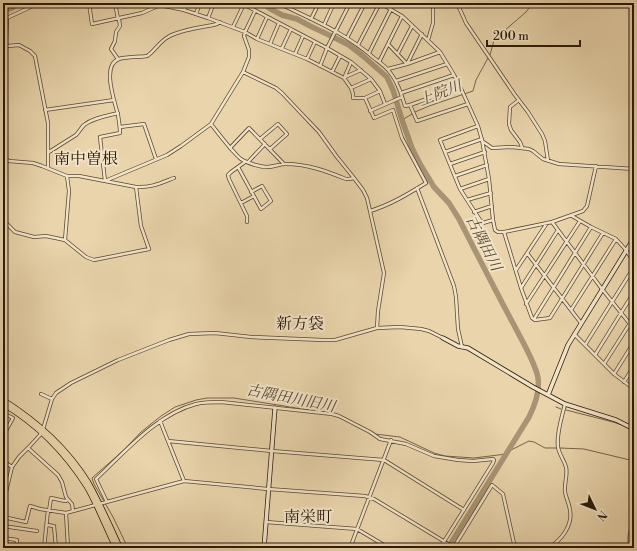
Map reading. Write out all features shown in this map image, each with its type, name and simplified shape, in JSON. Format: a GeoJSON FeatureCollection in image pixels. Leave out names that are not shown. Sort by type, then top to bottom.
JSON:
{"type":"FeatureCollection","features":[{"type":"Feature","properties":{"kind":"highway"},"geometry":{"type":"LineString","coordinates":[[3,400],[23,413],[65,456],[97,504],[120,548]]}},
{"type":"Feature","properties":{"kind":"highway"},"geometry":{"type":"LineString","coordinates":[[3,404],[40,429]]}},
{"type":"Feature","properties":{"kind":"highway"},"geometry":{"type":"LineString","coordinates":[[97,504],[116,548]]}},
{"type":"Feature","properties":{"kind":"street"},"geometry":{"type":"LineString","coordinates":[[39,3],[7,18],[6,43],[8,46],[19,45],[30,51],[35,56],[48,123],[48,168]]}},
{"type":"Feature","properties":{"kind":"street"},"geometry":{"type":"LineString","coordinates":[[89,3],[92,24],[142,13],[160,4],[184,10],[244,32],[257,39],[307,59],[344,77],[351,88],[353,98],[365,98],[380,91]]}},
{"type":"Feature","properties":{"kind":"street"},"geometry":{"type":"LineString","coordinates":[[115,3],[120,26],[116,32],[115,41],[111,49],[118,59]]}},
{"type":"Feature","properties":{"kind":"street"},"geometry":{"type":"LineString","coordinates":[[152,3],[153,7]]}},
{"type":"Feature","properties":{"kind":"street"},"geometry":{"type":"LineString","coordinates":[[172,7],[174,3]]}},
{"type":"Feature","properties":{"kind":"street"},"geometry":{"type":"LineString","coordinates":[[184,10],[187,3]]}},
{"type":"Feature","properties":{"kind":"street"},"geometry":{"type":"LineString","coordinates":[[196,14],[200,3]]}},
{"type":"Feature","properties":{"kind":"street"},"geometry":{"type":"LineString","coordinates":[[208,18],[214,3]]}},
{"type":"Feature","properties":{"kind":"street"},"geometry":{"type":"LineString","coordinates":[[278,3],[324,25],[369,53],[388,69],[396,81],[405,106],[460,87]]}},
{"type":"Feature","properties":{"kind":"street"},"geometry":{"type":"LineString","coordinates":[[311,19],[319,3]]}},
{"type":"Feature","properties":{"kind":"street"},"geometry":{"type":"LineString","coordinates":[[324,25],[334,3]]}},
{"type":"Feature","properties":{"kind":"street"},"geometry":{"type":"LineString","coordinates":[[320,66],[327,48],[350,3]]}},
{"type":"Feature","properties":{"kind":"street"},"geometry":{"type":"LineString","coordinates":[[347,38],[365,3]]}},
{"type":"Feature","properties":{"kind":"street"},"geometry":{"type":"LineString","coordinates":[[358,45],[380,3],[402,16],[440,52],[454,75],[478,126],[487,165],[493,220],[498,232],[552,222],[583,211],[587,206],[596,166]]}},
{"type":"Feature","properties":{"kind":"street"},"geometry":{"type":"LineString","coordinates":[[429,3],[433,7]]}},
{"type":"Feature","properties":{"kind":"street"},"geometry":{"type":"LineString","coordinates":[[428,40],[433,22],[433,7],[436,3]]}},
{"type":"Feature","properties":{"kind":"street"},"geometry":{"type":"LineString","coordinates":[[457,3],[466,23],[542,134],[545,141],[548,161]]}},
{"type":"Feature","properties":{"kind":"street"},"geometry":{"type":"LineString","coordinates":[[232,27],[242,4],[351,62],[372,79],[380,91],[385,104]]}},
{"type":"Feature","properties":{"kind":"street"},"geometry":{"type":"LineString","coordinates":[[369,53],[390,9]]}},
{"type":"Feature","properties":{"kind":"street"},"geometry":{"type":"LineString","coordinates":[[105,181],[167,155],[182,146],[211,124],[243,72],[250,57],[244,32],[255,11]]}},
{"type":"Feature","properties":{"kind":"street"},"geometry":{"type":"LineString","coordinates":[[379,62],[402,16]]}},
{"type":"Feature","properties":{"kind":"street"},"geometry":{"type":"LineString","coordinates":[[257,39],[267,17]]}},
{"type":"Feature","properties":{"kind":"street"},"geometry":{"type":"LineString","coordinates":[[105,181],[100,137],[120,133],[118,113],[110,77],[110,69],[112,65],[118,59],[147,56],[151,54],[157,46],[168,37],[178,32],[217,24],[220,22]]}},
{"type":"Feature","properties":{"kind":"street"},"geometry":{"type":"LineString","coordinates":[[270,44],[279,23]]}},
{"type":"Feature","properties":{"kind":"street"},"geometry":{"type":"LineString","coordinates":[[398,53],[412,26]]}},
{"type":"Feature","properties":{"kind":"street"},"geometry":{"type":"LineString","coordinates":[[282,48],[291,30]]}},
{"type":"Feature","properties":{"kind":"street"},"geometry":{"type":"LineString","coordinates":[[407,64],[422,34]]}},
{"type":"Feature","properties":{"kind":"street"},"geometry":{"type":"LineString","coordinates":[[294,54],[303,36]]}},
{"type":"Feature","properties":{"kind":"street"},"geometry":{"type":"LineString","coordinates":[[307,59],[315,42]]}},
{"type":"Feature","properties":{"kind":"street"},"geometry":{"type":"LineString","coordinates":[[388,44],[407,64]]}},
{"type":"Feature","properties":{"kind":"street"},"geometry":{"type":"LineString","coordinates":[[388,69],[440,52]]}},
{"type":"Feature","properties":{"kind":"street"},"geometry":{"type":"LineString","coordinates":[[332,72],[340,56]]}},
{"type":"Feature","properties":{"kind":"street"},"geometry":{"type":"LineString","coordinates":[[344,77],[351,62]]}},
{"type":"Feature","properties":{"kind":"street"},"geometry":{"type":"LineString","coordinates":[[396,81],[447,64]]}},
{"type":"Feature","properties":{"kind":"street"},"geometry":{"type":"LineString","coordinates":[[344,77],[361,70]]}},
{"type":"Feature","properties":{"kind":"street"},"geometry":{"type":"LineString","coordinates":[[243,72],[276,88],[282,93],[319,132],[354,178],[364,194],[370,211],[384,273],[378,311],[378,328]]}},
{"type":"Feature","properties":{"kind":"street"},"geometry":{"type":"LineString","coordinates":[[370,110],[401,95],[454,75]]}},
{"type":"Feature","properties":{"kind":"street"},"geometry":{"type":"LineString","coordinates":[[351,88],[372,79]]}},
{"type":"Feature","properties":{"kind":"street"},"geometry":{"type":"LineString","coordinates":[[365,98],[374,118],[393,110],[402,138],[426,183],[383,207],[370,211]]}},
{"type":"Feature","properties":{"kind":"street"},"geometry":{"type":"LineString","coordinates":[[45,110],[114,100]]}},
{"type":"Feature","properties":{"kind":"street"},"geometry":{"type":"LineString","coordinates":[[519,100],[510,107],[509,124],[511,130],[519,139],[522,148]]}},
{"type":"Feature","properties":{"kind":"street"},"geometry":{"type":"LineString","coordinates":[[410,105],[417,121],[468,104]]}},
{"type":"Feature","properties":{"kind":"street"},"geometry":{"type":"LineString","coordinates":[[49,152],[76,135],[86,124],[101,117],[118,113]]}},
{"type":"Feature","properties":{"kind":"street"},"geometry":{"type":"LineString","coordinates":[[120,127],[144,124],[156,159]]}},
{"type":"Feature","properties":{"kind":"street"},"geometry":{"type":"LineString","coordinates":[[211,124],[221,138],[240,159],[247,162],[268,167],[284,164],[311,167],[346,179],[354,178]]}},
{"type":"Feature","properties":{"kind":"street"},"geometry":{"type":"LineString","coordinates":[[260,139],[278,124],[287,134],[270,149]]}},
{"type":"Feature","properties":{"kind":"street"},"geometry":{"type":"LineString","coordinates":[[478,126],[440,140],[460,189],[474,212],[483,223],[493,220]]}},
{"type":"Feature","properties":{"kind":"street"},"geometry":{"type":"LineString","coordinates":[[230,148],[249,128],[284,164]]}},
{"type":"Feature","properties":{"kind":"street"},"geometry":{"type":"LineString","coordinates":[[482,140],[492,148],[522,148],[533,151],[543,160],[559,164],[634,170]]}},
{"type":"Feature","properties":{"kind":"street"},"geometry":{"type":"LineString","coordinates":[[444,152],[482,140]]}},
{"type":"Feature","properties":{"kind":"street"},"geometry":{"type":"LineString","coordinates":[[247,222],[247,216],[228,179],[228,175],[247,162],[265,144]]}},
{"type":"Feature","properties":{"kind":"street"},"geometry":{"type":"LineString","coordinates":[[450,164],[484,152]]}},
{"type":"Feature","properties":{"kind":"street"},"geometry":{"type":"LineString","coordinates":[[3,157],[9,161],[33,163],[67,176],[79,176],[136,188],[156,186],[174,178]]}},
{"type":"Feature","properties":{"kind":"street"},"geometry":{"type":"LineString","coordinates":[[455,176],[487,165]]}},
{"type":"Feature","properties":{"kind":"street"},"geometry":{"type":"LineString","coordinates":[[238,167],[261,209],[271,201],[262,186],[252,192]]}},
{"type":"Feature","properties":{"kind":"street"},"geometry":{"type":"LineString","coordinates":[[65,240],[69,192],[67,176]]}},
{"type":"Feature","properties":{"kind":"street"},"geometry":{"type":"LineString","coordinates":[[460,189],[489,179]]}},
{"type":"Feature","properties":{"kind":"street"},"geometry":{"type":"LineString","coordinates":[[3,220],[15,232],[34,237],[46,236],[65,240],[86,257],[94,260],[149,249],[141,226],[136,188]]}},
{"type":"Feature","properties":{"kind":"street"},"geometry":{"type":"LineString","coordinates":[[417,188],[454,286],[458,329],[462,347]]}},
{"type":"Feature","properties":{"kind":"street"},"geometry":{"type":"LineString","coordinates":[[467,200],[491,193]]}},
{"type":"Feature","properties":{"kind":"street"},"geometry":{"type":"LineString","coordinates":[[240,203],[254,196]]}},
{"type":"Feature","properties":{"kind":"street"},"geometry":{"type":"LineString","coordinates":[[474,212],[492,206]]}},
{"type":"Feature","properties":{"kind":"street"},"geometry":{"type":"LineString","coordinates":[[572,215],[591,227],[616,239],[634,262]]}},
{"type":"Feature","properties":{"kind":"street"},"geometry":{"type":"LineString","coordinates":[[526,304],[580,220]]}},
{"type":"Feature","properties":{"kind":"street"},"geometry":{"type":"LineString","coordinates":[[552,222],[634,329]]}},
{"type":"Feature","properties":{"kind":"street"},"geometry":{"type":"LineString","coordinates":[[516,270],[547,223]]}},
{"type":"Feature","properties":{"kind":"street"},"geometry":{"type":"LineString","coordinates":[[534,319],[591,227]]}},
{"type":"Feature","properties":{"kind":"street"},"geometry":{"type":"LineString","coordinates":[[521,288],[558,230]]}},
{"type":"Feature","properties":{"kind":"street"},"geometry":{"type":"LineString","coordinates":[[504,232],[526,304],[532,318],[535,320],[550,318],[603,233]]}},
{"type":"Feature","properties":{"kind":"street"},"geometry":{"type":"LineString","coordinates":[[571,310],[616,239]]}},
{"type":"Feature","properties":{"kind":"street"},"geometry":{"type":"LineString","coordinates":[[548,395],[568,345],[574,334],[634,239]]}},
{"type":"Feature","properties":{"kind":"street"},"geometry":{"type":"LineString","coordinates":[[527,253],[581,323]]}},
{"type":"Feature","properties":{"kind":"street"},"geometry":{"type":"LineString","coordinates":[[585,345],[634,267]]}},
{"type":"Feature","properties":{"kind":"street"},"geometry":{"type":"LineString","coordinates":[[595,355],[634,292]]}},
{"type":"Feature","properties":{"kind":"street"},"geometry":{"type":"LineString","coordinates":[[604,364],[634,317]]}},
{"type":"Feature","properties":{"kind":"street"},"geometry":{"type":"LineString","coordinates":[[3,504],[12,467],[28,448],[40,429],[52,399],[56,393],[71,382],[118,360],[169,340],[184,336],[215,333],[251,337],[335,340],[378,328],[400,327],[421,329],[429,331],[458,346],[468,348],[533,387],[565,404],[616,420],[634,430]]}},
{"type":"Feature","properties":{"kind":"street"},"geometry":{"type":"LineString","coordinates":[[574,334],[614,374],[634,389]]}},
{"type":"Feature","properties":{"kind":"street"},"geometry":{"type":"LineString","coordinates":[[614,374],[634,342]]}},
{"type":"Feature","properties":{"kind":"street"},"geometry":{"type":"LineString","coordinates":[[624,382],[634,366]]}},
{"type":"Feature","properties":{"kind":"street"},"geometry":{"type":"LineString","coordinates":[[41,394],[52,399]]}},
{"type":"Feature","properties":{"kind":"street"},"geometry":{"type":"LineString","coordinates":[[107,502],[96,479],[142,435],[160,421],[182,409],[198,404],[221,402],[332,414],[340,416],[380,439],[406,444],[434,456],[450,460],[494,460],[440,548]]}},
{"type":"Feature","properties":{"kind":"street"},"geometry":{"type":"LineString","coordinates":[[550,548],[566,531],[570,518],[570,508],[565,492],[567,472],[566,465],[559,453],[558,442],[565,404]]}},
{"type":"Feature","properties":{"kind":"street"},"geometry":{"type":"LineString","coordinates":[[264,548],[275,408]]}},
{"type":"Feature","properties":{"kind":"street"},"geometry":{"type":"LineString","coordinates":[[3,413],[13,418],[3,436]]}},
{"type":"Feature","properties":{"kind":"street"},"geometry":{"type":"LineString","coordinates":[[160,421],[184,481]]}},
{"type":"Feature","properties":{"kind":"street"},"geometry":{"type":"LineString","coordinates":[[350,548],[391,440]]}},
{"type":"Feature","properties":{"kind":"street"},"geometry":{"type":"LineString","coordinates":[[168,441],[384,460],[464,510]]}},
{"type":"Feature","properties":{"kind":"street"},"geometry":{"type":"LineString","coordinates":[[28,448],[58,475],[62,482],[66,497],[72,504],[73,511]]}},
{"type":"Feature","properties":{"kind":"street"},"geometry":{"type":"LineString","coordinates":[[3,461],[12,467]]}},
{"type":"Feature","properties":{"kind":"street"},"geometry":{"type":"LineString","coordinates":[[3,517],[26,522],[30,506],[66,513],[184,481],[370,497],[455,548],[492,485],[503,494],[515,548]]}},
{"type":"Feature","properties":{"kind":"street"},"geometry":{"type":"LineString","coordinates":[[44,548],[46,525],[51,498],[65,501],[68,500]]}},
{"type":"Feature","properties":{"kind":"street"},"geometry":{"type":"LineString","coordinates":[[66,513],[68,548]]}},
{"type":"Feature","properties":{"kind":"street"},"geometry":{"type":"LineString","coordinates":[[266,522],[357,529],[389,548]]}},
{"type":"Feature","properties":{"kind":"street"},"geometry":{"type":"LineString","coordinates":[[46,525],[54,526],[56,548]]}},
{"type":"Feature","properties":{"kind":"street"},"geometry":{"type":"LineString","coordinates":[[3,526],[37,531]]}},
{"type":"Feature","properties":{"kind":"street"},"geometry":{"type":"LineString","coordinates":[[3,538],[17,540],[17,548]]}},
{"type":"Feature","properties":{"kind":"waterway"},"geometry":{"type":"LineString","coordinates":[[3,11],[12,8],[19,3]]}},
{"type":"Feature","properties":{"kind":"waterway","name":"古隅田川"},"geometry":{"type":"LineString","coordinates":[[263,3],[282,15],[297,19],[349,45],[387,77],[393,90],[412,148],[420,164],[434,187],[449,203],[459,219],[537,372],[538,393],[529,417],[448,548]]}},
{"type":"Feature","properties":{"kind":"waterway","name":"上院川"},"geometry":{"type":"LineString","coordinates":[[490,55],[494,40],[526,12],[533,3]]}},
{"type":"Feature","properties":{"kind":"waterway","name":"上院川"},"geometry":{"type":"LineString","coordinates":[[415,112],[473,91],[476,80],[488,58]]}},
{"type":"Feature","properties":{"kind":"waterway","name":"上院川"},"geometry":{"type":"LineString","coordinates":[[402,120],[412,114]]}},
{"type":"Feature","properties":{"kind":"waterway","name":"古隅田川旧川"},"geometry":{"type":"LineString","coordinates":[[128,548],[92,478],[124,450],[141,432],[161,416],[175,407],[207,398],[234,398],[315,411]]}},
{"type":"Feature","properties":{"kind":"waterway"},"geometry":{"type":"LineString","coordinates":[[556,407],[561,409]]}},
{"type":"Feature","properties":{"kind":"waterway"},"geometry":{"type":"LineString","coordinates":[[566,410],[625,426]]}},
{"type":"Feature","properties":{"kind":"waterway"},"geometry":{"type":"LineString","coordinates":[[628,428],[634,431]]}},
{"type":"Feature","properties":{"kind":"waterway","name":"古隅田川旧川"},"geometry":{"type":"LineString","coordinates":[[375,434],[400,437],[434,453],[445,456],[474,458],[506,454],[529,441],[545,448],[557,448]]}},
{"type":"Feature","properties":{"kind":"waterway"},"geometry":{"type":"LineString","coordinates":[[560,448],[584,449],[634,461]]}},
{"type":"Feature","properties":{"kind":"waterway"},"geometry":{"type":"LineString","coordinates":[[628,548],[629,530],[634,521]]}},
{"type":"Feature","properties":{"kind":"railway"},"geometry":{"type":"LineString","coordinates":[[3,44],[5,3]]}},
{"type":"Feature","properties":{"kind":"district","name":"南中曽根"},"geometry":{"type":"Point","coordinates":[86,158]}},
{"type":"Feature","properties":{"kind":"district","name":"新方袋"},"geometry":{"type":"Point","coordinates":[300,323]}},
{"type":"Feature","properties":{"kind":"district","name":"南栄町"},"geometry":{"type":"Point","coordinates":[308,516]}}]}
